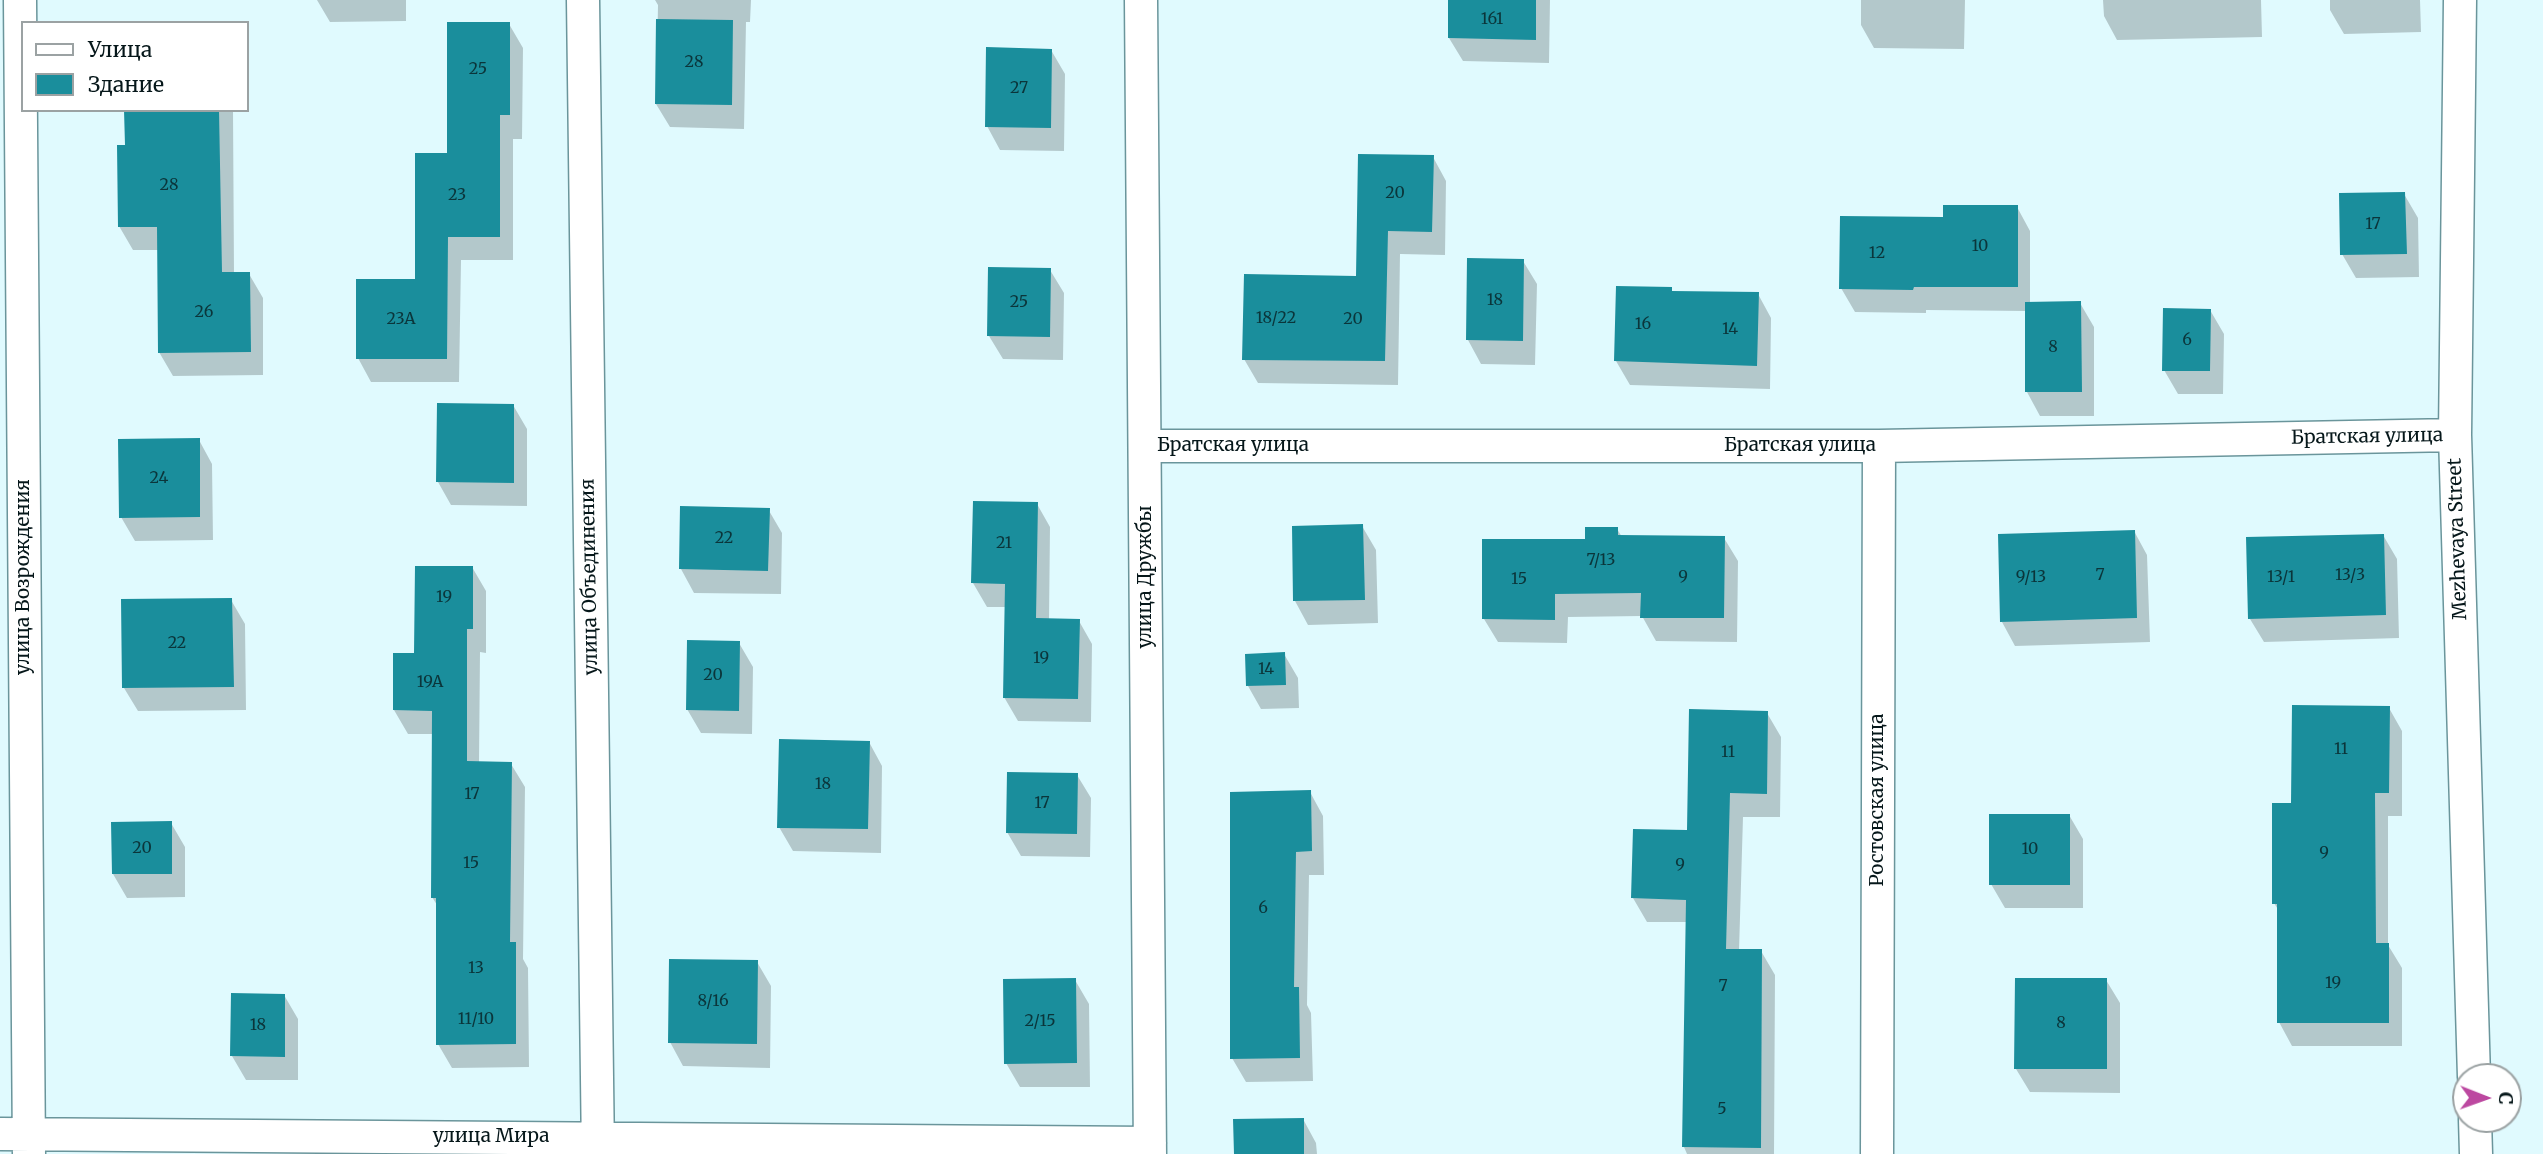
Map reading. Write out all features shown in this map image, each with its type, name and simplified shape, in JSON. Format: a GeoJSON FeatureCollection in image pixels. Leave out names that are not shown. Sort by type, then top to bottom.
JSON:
{"type":"FeatureCollection","features":[{"type":"Feature","properties":{"kind":"street","name":"улица Возрождения"},"geometry":{"type":"LineString","coordinates":[[19,1141],[20,0]]}},
{"type":"Feature","properties":{"kind":"street","name":"улица Объединения"},"geometry":{"type":"LineString","coordinates":[[583,0],[597,1146]]}},
{"type":"Feature","properties":{"kind":"street","name":"улица Дружбы"},"geometry":{"type":"LineString","coordinates":[[1141,0],[1150,1148]]}},
{"type":"Feature","properties":{"kind":"street","name":"Mezhevaya Street"},"geometry":{"type":"LineString","coordinates":[[2460,0],[2455,435],[2474,1063]]}},
{"type":"Feature","properties":{"kind":"street","name":"Братская улица"},"geometry":{"type":"LineString","coordinates":[[1145,446],[1879,446],[2455,435]]}},
{"type":"Feature","properties":{"kind":"street","name":"Ростовская улица"},"geometry":{"type":"LineString","coordinates":[[1877,1154],[1879,446]]}},
{"type":"Feature","properties":{"kind":"street"},"geometry":{"type":"LineString","coordinates":[[2475,1133],[2476,1154]]}},
{"type":"Feature","properties":{"kind":"street","name":"улица Мира"},"geometry":{"type":"LineString","coordinates":[[19,1141],[1150,1148]]}},
{"type":"Feature","properties":{"kind":"building"},"geometry":{"type":"Polygon","coordinates":[[[1448,0],[1536,0],[1536,40],[1448,38],[1448,0]]]}},
{"type":"Feature","properties":{"kind":"building"},"geometry":{"type":"Polygon","coordinates":[[[656,19],[733,20],[732,105],[655,104],[656,19]]]}},
{"type":"Feature","properties":{"kind":"building"},"geometry":{"type":"Polygon","coordinates":[[[447,22],[510,22],[510,115],[500,115],[500,237],[448,237],[447,359],[356,359],[356,279],[415,279],[415,153],[447,153],[447,22]]]}},
{"type":"Feature","properties":{"kind":"building"},"geometry":{"type":"Polygon","coordinates":[[[986,47],[1052,49],[1051,128],[985,127],[986,47]]]}},
{"type":"Feature","properties":{"kind":"building"},"geometry":{"type":"Polygon","coordinates":[[[124,112],[219,112],[222,272],[250,272],[251,352],[158,353],[157,227],[118,227],[117,145],[125,145],[124,112]]]}},
{"type":"Feature","properties":{"kind":"building"},"geometry":{"type":"Polygon","coordinates":[[[1358,154],[1434,155],[1432,232],[1388,231],[1385,361],[1242,360],[1244,274],[1356,276],[1358,154]]]}},
{"type":"Feature","properties":{"kind":"building"},"geometry":{"type":"Polygon","coordinates":[[[2405,192],[2407,254],[2340,255],[2339,193],[2405,192]]]}},
{"type":"Feature","properties":{"kind":"building"},"geometry":{"type":"Polygon","coordinates":[[[1943,205],[2018,205],[2018,287],[1839,289],[1840,216],[1943,217],[1943,205]]]}},
{"type":"Feature","properties":{"kind":"building"},"geometry":{"type":"Polygon","coordinates":[[[1467,258],[1524,259],[1523,341],[1466,340],[1467,258]]]}},
{"type":"Feature","properties":{"kind":"building"},"geometry":{"type":"Polygon","coordinates":[[[988,267],[1051,268],[1050,337],[987,336],[988,267]]]}},
{"type":"Feature","properties":{"kind":"building"},"geometry":{"type":"Polygon","coordinates":[[[1616,286],[1672,287],[1672,291],[1759,292],[1757,366],[1614,361],[1616,286]]]}},
{"type":"Feature","properties":{"kind":"building"},"geometry":{"type":"Polygon","coordinates":[[[2081,301],[2082,392],[2025,392],[2025,302],[2081,301]]]}},
{"type":"Feature","properties":{"kind":"building"},"geometry":{"type":"Polygon","coordinates":[[[2163,308],[2211,309],[2210,371],[2162,371],[2163,308]]]}},
{"type":"Feature","properties":{"kind":"building"},"geometry":{"type":"Polygon","coordinates":[[[437,403],[514,404],[514,483],[436,482],[437,403]]]}},
{"type":"Feature","properties":{"kind":"building"},"geometry":{"type":"Polygon","coordinates":[[[200,438],[200,517],[119,518],[118,439],[200,438]]]}},
{"type":"Feature","properties":{"kind":"building"},"geometry":{"type":"Polygon","coordinates":[[[973,501],[1038,502],[1036,618],[1080,619],[1078,699],[1003,698],[1005,584],[971,583],[973,501]]]}},
{"type":"Feature","properties":{"kind":"building"},"geometry":{"type":"Polygon","coordinates":[[[680,506],[770,508],[768,571],[679,569],[680,506]]]}},
{"type":"Feature","properties":{"kind":"building"},"geometry":{"type":"Polygon","coordinates":[[[1363,524],[1365,600],[1293,601],[1292,526],[1363,524]]]}},
{"type":"Feature","properties":{"kind":"building"},"geometry":{"type":"Polygon","coordinates":[[[1585,527],[1618,527],[1618,535],[1725,536],[1724,618],[1640,618],[1641,593],[1555,594],[1555,620],[1482,619],[1482,539],[1585,539],[1585,527]]]}},
{"type":"Feature","properties":{"kind":"building"},"geometry":{"type":"Polygon","coordinates":[[[2135,530],[2137,618],[2000,622],[1998,534],[2135,530]]]}},
{"type":"Feature","properties":{"kind":"building"},"geometry":{"type":"Polygon","coordinates":[[[2384,534],[2386,615],[2248,619],[2246,537],[2384,534]]]}},
{"type":"Feature","properties":{"kind":"building"},"geometry":{"type":"Polygon","coordinates":[[[415,566],[473,566],[473,629],[467,629],[467,761],[512,762],[510,942],[516,942],[516,1044],[436,1045],[436,898],[431,898],[432,711],[393,710],[393,653],[414,653],[415,566]]]}},
{"type":"Feature","properties":{"kind":"building"},"geometry":{"type":"Polygon","coordinates":[[[232,598],[234,687],[122,688],[121,599],[232,598]]]}},
{"type":"Feature","properties":{"kind":"building"},"geometry":{"type":"Polygon","coordinates":[[[687,640],[740,641],[739,711],[686,710],[687,640]]]}},
{"type":"Feature","properties":{"kind":"building"},"geometry":{"type":"Polygon","coordinates":[[[1285,652],[1286,685],[1246,686],[1245,654],[1285,652]]]}},
{"type":"Feature","properties":{"kind":"building"},"geometry":{"type":"Polygon","coordinates":[[[2292,705],[2390,706],[2389,793],[2375,793],[2376,943],[2389,943],[2389,1023],[2277,1023],[2277,904],[2272,904],[2272,803],[2291,803],[2292,705]]]}},
{"type":"Feature","properties":{"kind":"building"},"geometry":{"type":"Polygon","coordinates":[[[1689,709],[1768,711],[1767,794],[1730,793],[1726,949],[1762,949],[1761,1148],[1682,1147],[1686,900],[1631,898],[1633,829],[1687,830],[1689,709]]]}},
{"type":"Feature","properties":{"kind":"building"},"geometry":{"type":"Polygon","coordinates":[[[779,739],[870,741],[868,829],[777,828],[779,739]]]}},
{"type":"Feature","properties":{"kind":"building"},"geometry":{"type":"Polygon","coordinates":[[[1007,772],[1078,773],[1077,834],[1006,833],[1007,772]]]}},
{"type":"Feature","properties":{"kind":"building"},"geometry":{"type":"Polygon","coordinates":[[[1311,790],[1312,851],[1296,852],[1294,987],[1299,987],[1300,1058],[1230,1059],[1230,792],[1311,790]]]}},
{"type":"Feature","properties":{"kind":"building"},"geometry":{"type":"Polygon","coordinates":[[[1989,814],[2070,814],[2070,885],[1989,885],[1989,814]]]}},
{"type":"Feature","properties":{"kind":"building"},"geometry":{"type":"Polygon","coordinates":[[[172,821],[172,874],[112,874],[111,822],[172,821]]]}},
{"type":"Feature","properties":{"kind":"building"},"geometry":{"type":"Polygon","coordinates":[[[669,959],[758,960],[757,1044],[668,1043],[669,959]]]}},
{"type":"Feature","properties":{"kind":"building"},"geometry":{"type":"Polygon","coordinates":[[[1076,978],[1077,1063],[1004,1064],[1003,979],[1076,978]]]}},
{"type":"Feature","properties":{"kind":"building"},"geometry":{"type":"Polygon","coordinates":[[[2015,978],[2107,978],[2107,1069],[2014,1069],[2015,978]]]}},
{"type":"Feature","properties":{"kind":"building"},"geometry":{"type":"Polygon","coordinates":[[[231,993],[285,994],[285,1057],[230,1056],[231,993]]]}},
{"type":"Feature","properties":{"kind":"building"},"geometry":{"type":"Polygon","coordinates":[[[1304,1118],[1304,1154],[1234,1154],[1233,1119],[1304,1118]]]}}]}
